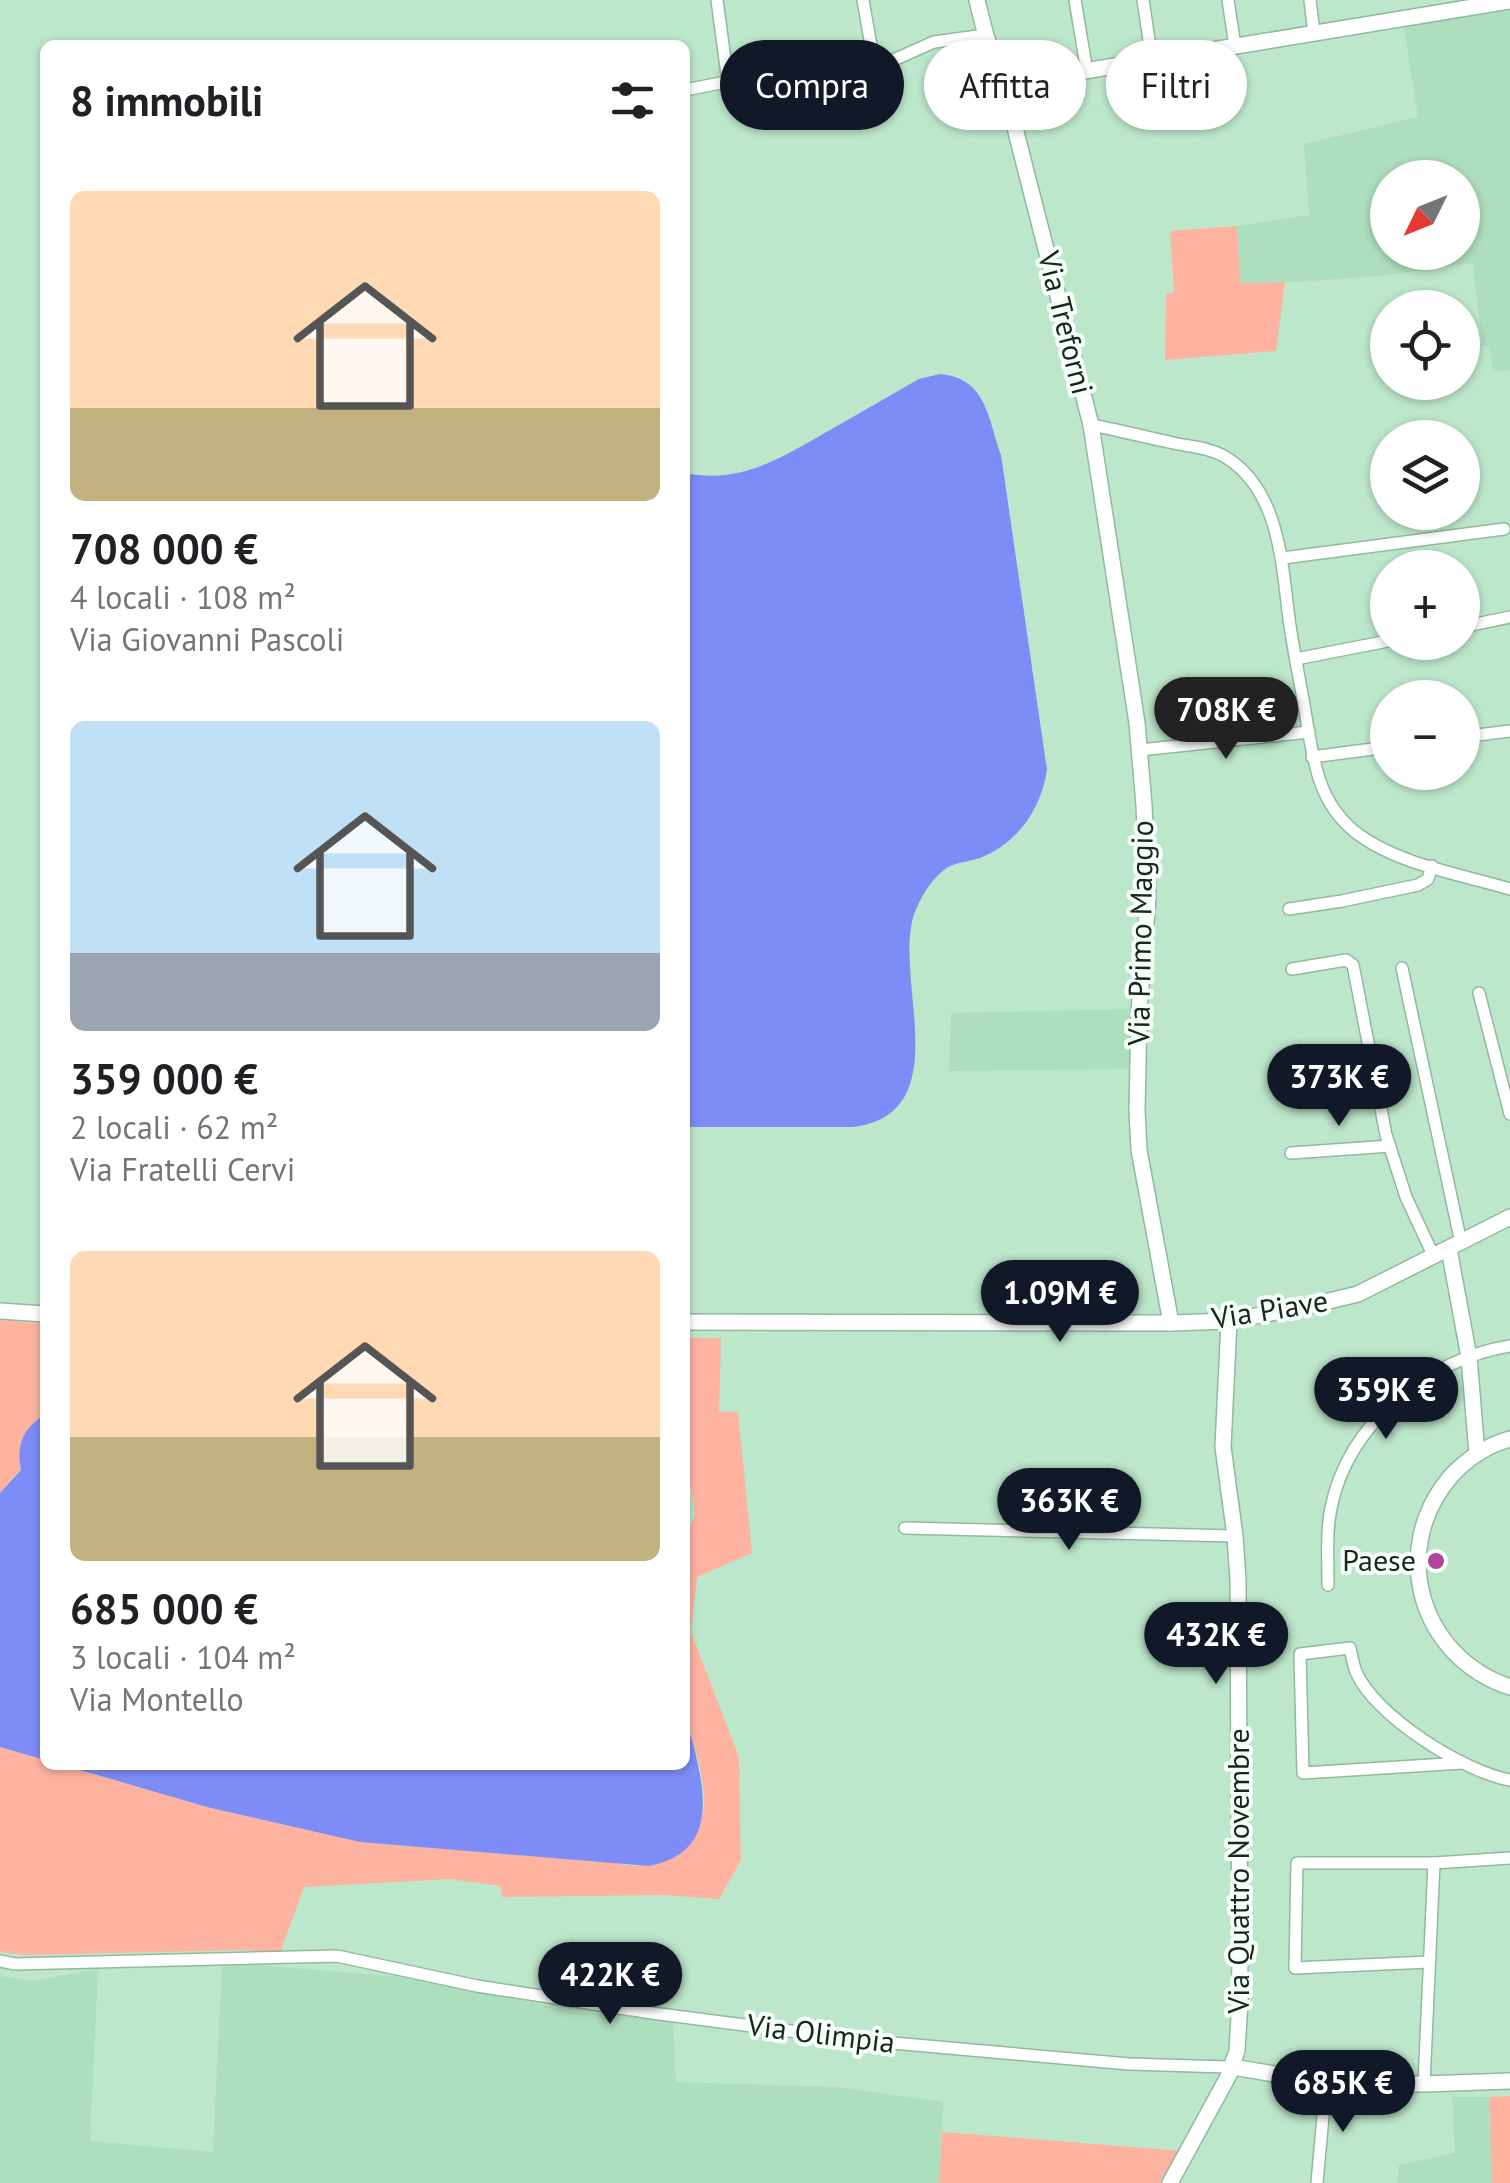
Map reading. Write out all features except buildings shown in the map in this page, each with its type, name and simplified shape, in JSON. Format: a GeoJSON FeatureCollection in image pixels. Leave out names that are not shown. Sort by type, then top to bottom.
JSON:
{"type":"FeatureCollection","features":[{"type":"Feature","properties":{"kind":"street"},"geometry":{"type":"LineString","coordinates":[[717,0],[726,40]]}},
{"type":"Feature","properties":{"kind":"street"},"geometry":{"type":"LineString","coordinates":[[863,0],[870,40]]}},
{"type":"Feature","properties":{"kind":"street","name":"Via Treforni"},"geometry":{"type":"LineString","coordinates":[[977,0],[987,40]]}},
{"type":"Feature","properties":{"kind":"street"},"geometry":{"type":"LineString","coordinates":[[1076,0],[1087,72],[1106,68]]}},
{"type":"Feature","properties":{"kind":"street"},"geometry":{"type":"LineString","coordinates":[[1142,0],[1149,40]]}},
{"type":"Feature","properties":{"kind":"street"},"geometry":{"type":"LineString","coordinates":[[1228,0],[1234,40]]}},
{"type":"Feature","properties":{"kind":"street"},"geometry":{"type":"LineString","coordinates":[[1310,0],[1314,33]]}},
{"type":"Feature","properties":{"kind":"street"},"geometry":{"type":"LineString","coordinates":[[1247,44],[1510,1]]}},
{"type":"Feature","properties":{"kind":"street"},"geometry":{"type":"LineString","coordinates":[[904,55],[934,42],[985,35]]}},
{"type":"Feature","properties":{"kind":"street"},"geometry":{"type":"LineString","coordinates":[[690,89],[720,83]]}},
{"type":"Feature","properties":{"kind":"street","name":"Via Treforni"},"geometry":{"type":"LineString","coordinates":[[1016,130],[1091,424],[1212,451],[1233,461],[1245,472],[1273,523],[1283,558],[1312,757],[1327,802],[1353,830],[1386,850],[1510,889]]}},
{"type":"Feature","properties":{"kind":"street","name":"Via Primo Maggio"},"geometry":{"type":"LineString","coordinates":[[1091,424],[1140,750],[1148,898],[1139,1012],[1139,1150],[1171,1323]]}},
{"type":"Feature","properties":{"kind":"street"},"geometry":{"type":"LineString","coordinates":[[1283,558],[1504,529]]}},
{"type":"Feature","properties":{"kind":"street"},"geometry":{"type":"LineString","coordinates":[[1480,624],[1510,618]]}},
{"type":"Feature","properties":{"kind":"street"},"geometry":{"type":"LineString","coordinates":[[1296,659],[1370,645]]}},
{"type":"Feature","properties":{"kind":"street"},"geometry":{"type":"LineString","coordinates":[[1480,735],[1510,731]]}},
{"type":"Feature","properties":{"kind":"street"},"geometry":{"type":"LineString","coordinates":[[1140,750],[1308,732]]}},
{"type":"Feature","properties":{"kind":"street"},"geometry":{"type":"LineString","coordinates":[[1312,757],[1370,749]]}},
{"type":"Feature","properties":{"kind":"street"},"geometry":{"type":"LineString","coordinates":[[1289,909],[1418,885],[1428,879],[1432,866]]}},
{"type":"Feature","properties":{"kind":"street"},"geometry":{"type":"LineString","coordinates":[[1292,969],[1346,960],[1354,965],[1390,1146],[1406,1198],[1448,1250]]}},
{"type":"Feature","properties":{"kind":"street"},"geometry":{"type":"LineString","coordinates":[[1402,968],[1469,1357],[1476,1454]]}},
{"type":"Feature","properties":{"kind":"street"},"geometry":{"type":"LineString","coordinates":[[1479,993],[1510,1114]]}},
{"type":"Feature","properties":{"kind":"street"},"geometry":{"type":"LineString","coordinates":[[1291,1153],[1390,1146]]}},
{"type":"Feature","properties":{"kind":"street","name":"Via Piave"},"geometry":{"type":"LineString","coordinates":[[690,1322],[1229,1320],[1358,1294],[1510,1217]]}},
{"type":"Feature","properties":{"kind":"street"},"geometry":{"type":"LineString","coordinates":[[0,1311],[40,1314]]}},
{"type":"Feature","properties":{"kind":"street","name":"Via Quattro Novembre"},"geometry":{"type":"LineString","coordinates":[[1170,2183],[1232,2068],[1237,2051],[1238,1580],[1223,1447],[1229,1320]]}},
{"type":"Feature","properties":{"kind":"street"},"geometry":{"type":"LineString","coordinates":[[1328,1585],[1332,1504],[1350,1456],[1380,1416],[1428,1376],[1469,1357],[1510,1346]]}},
{"type":"Feature","properties":{"kind":"street"},"geometry":{"type":"LineString","coordinates":[[1510,1439],[1476,1454],[1443,1486],[1422,1528],[1418,1550],[1418,1574],[1426,1608],[1442,1639],[1476,1671],[1510,1687]]}},
{"type":"Feature","properties":{"kind":"street"},"geometry":{"type":"LineString","coordinates":[[905,1528],[1235,1536]]}},
{"type":"Feature","properties":{"kind":"street"},"geometry":{"type":"LineString","coordinates":[[1463,1763],[1304,1773],[1300,1654],[1350,1648],[1357,1674],[1382,1706],[1415,1735],[1479,1772],[1510,1780]]}},
{"type":"Feature","properties":{"kind":"street"},"geometry":{"type":"LineString","coordinates":[[1429,1962],[1294,1968],[1296,1862],[1434,1863],[1510,1858]]}},
{"type":"Feature","properties":{"kind":"street"},"geometry":{"type":"LineString","coordinates":[[1424,2084],[1434,1863]]}},
{"type":"Feature","properties":{"kind":"street","name":"Via Olimpia"},"geometry":{"type":"LineString","coordinates":[[0,1961],[15,1964],[337,1956],[477,1986],[859,2040],[1128,2064],[1232,2068],[1326,2083],[1510,2080]]}},
{"type":"Feature","properties":{"kind":"street"},"geometry":{"type":"LineString","coordinates":[[1318,2183],[1326,2083]]}},
{"type":"Feature","properties":{"kind":"shaded area"},"geometry":{"type":"Polygon","coordinates":[[[1510,6],[1510,370],[1493,372],[1489,346],[1482,346],[1480,290],[1476,290],[1474,270],[1480,270],[1480,160],[1370,160],[1370,270],[1423,270],[1240,283],[1237,226],[1309,215],[1304,144],[1418,117],[1404,27],[1510,6]]]}},
{"type":"Feature","properties":{"kind":"shaded area"},"geometry":{"type":"Polygon","coordinates":[[[1237,226],[1240,283],[1285,282],[1276,351],[1165,360],[1166,294],[1174,292],[1170,231],[1237,226]]]}},
{"type":"Feature","properties":{"kind":"shaded area"},"geometry":{"type":"Polygon","coordinates":[[[1137,1009],[1134,1069],[949,1071],[951,1013],[1137,1009]]]}},
{"type":"Feature","properties":{"kind":"shaded area"},"geometry":{"type":"Polygon","coordinates":[[[0,1320],[40,1324],[40,1418],[27,1431],[21,1469],[0,1493],[0,1320]]]}},
{"type":"Feature","properties":{"kind":"shaded area"},"geometry":{"type":"Polygon","coordinates":[[[690,1338],[721,1338],[719,1412],[738,1412],[752,1553],[697,1577],[691,1632],[739,1757],[741,1860],[719,1899],[664,1895],[502,1897],[501,1886],[450,1879],[304,1887],[280,1953],[0,1952],[0,1747],[40,1759],[40,1770],[80,1770],[207,1807],[360,1842],[634,1865],[673,1857],[692,1840],[704,1804],[700,1766],[690,1734],[690,1526],[695,1515],[690,1484],[690,1338]]]}},
{"type":"Feature","properties":{"kind":"shaded area"},"geometry":{"type":"Polygon","coordinates":[[[222,1965],[464,1985],[571,2012],[673,2018],[676,2082],[837,2087],[943,2102],[939,2183],[0,2183],[0,1976],[33,1981],[98,1969],[90,2141],[213,2152],[222,1965]]]}},
{"type":"Feature","properties":{"kind":"shaded area"},"geometry":{"type":"Polygon","coordinates":[[[1510,2096],[1510,2183],[1492,2183],[1489,2097],[1510,2096]]]}},
{"type":"Feature","properties":{"kind":"shaded area"},"geometry":{"type":"Polygon","coordinates":[[[1452,2097],[1489,2097],[1492,2183],[1397,2183],[1399,2165],[1455,2153],[1452,2097]]]}},
{"type":"Feature","properties":{"kind":"shaded area"},"geometry":{"type":"Polygon","coordinates":[[[942,2132],[1182,2151],[1166,2183],[939,2183],[942,2132]]]}},
{"type":"Feature","properties":{"kind":"water"},"geometry":{"type":"Polygon","coordinates":[[[940,374],[968,383],[983,402],[1001,455],[1047,770],[1044,784],[1033,811],[1016,834],[994,852],[948,867],[933,880],[920,901],[912,922],[909,949],[913,1074],[903,1099],[884,1117],[852,1127],[690,1127],[690,474],[725,475],[761,466],[919,379],[940,374]]]}},
{"type":"Feature","properties":{"kind":"water"},"geometry":{"type":"Polygon","coordinates":[[[40,1418],[40,1759],[0,1747],[0,1493],[21,1470],[21,1445],[26,1431],[40,1418]]]}},
{"type":"Feature","properties":{"kind":"water"},"geometry":{"type":"Polygon","coordinates":[[[690,1735],[703,1807],[697,1834],[690,1845],[680,1854],[649,1866],[360,1842],[207,1807],[80,1770],[690,1770],[690,1735]]]}},
{"type":"Feature","properties":{"kind":"place","name":"Paese"},"geometry":{"type":"Point","coordinates":[1436,1561]}}]}
